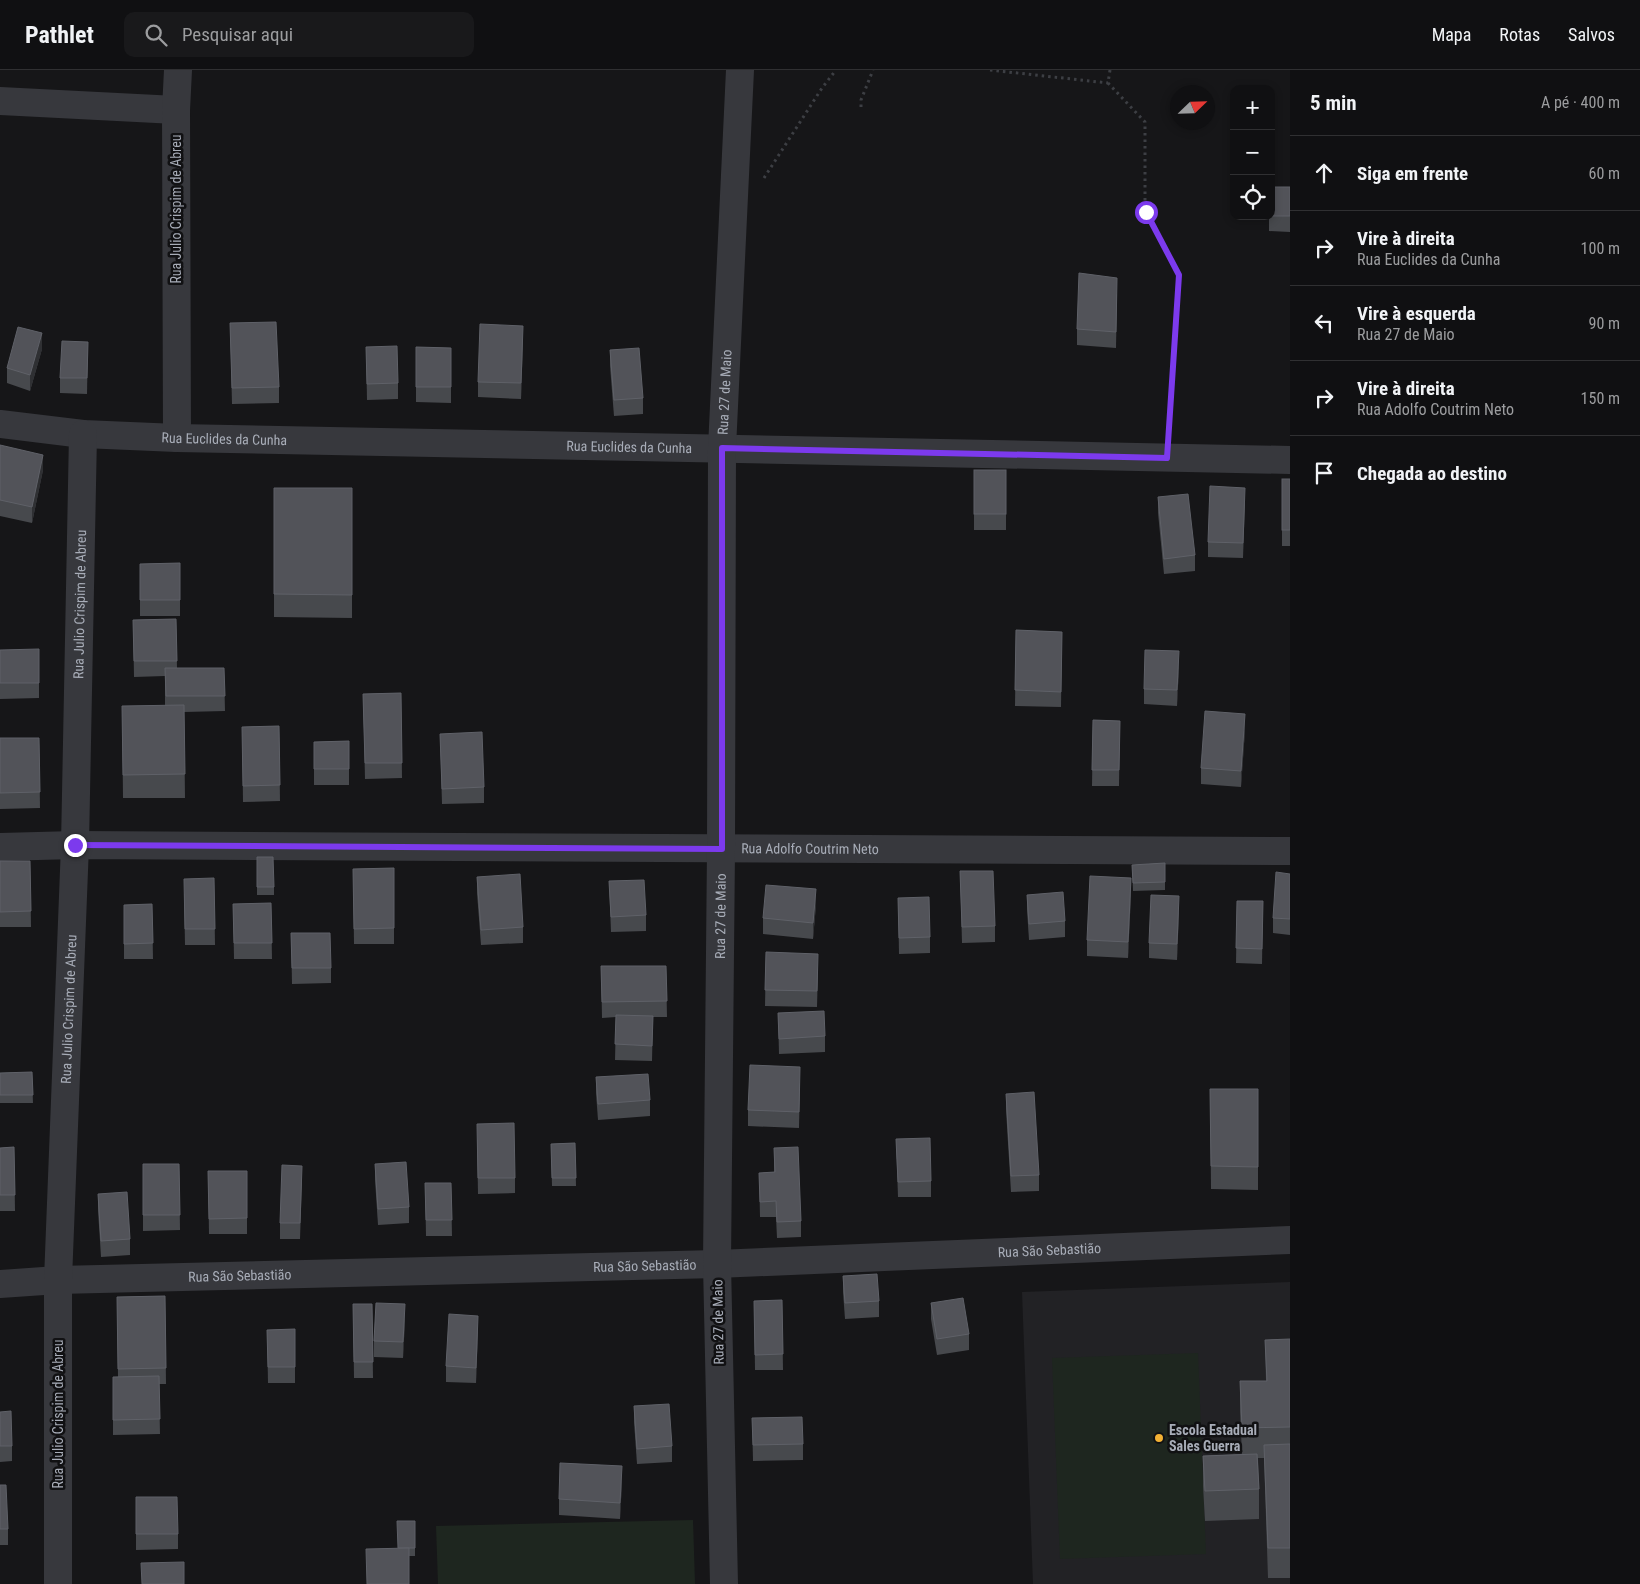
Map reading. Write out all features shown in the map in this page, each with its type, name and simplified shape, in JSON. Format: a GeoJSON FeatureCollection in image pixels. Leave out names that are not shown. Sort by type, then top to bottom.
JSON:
{"type":"FeatureCollection","features":[{"type":"Feature","properties":{"kind":"street","name":"Rua Julio Crispim de Abreu"},"geometry":{"type":"LineString","coordinates":[[177,438],[176,110],[178,70]]}},
{"type":"Feature","properties":{"kind":"street","name":"Rua 27 de Maio"},"geometry":{"type":"LineString","coordinates":[[724,1584],[717,1264],[722,849],[722,448],[740,70]]}},
{"type":"Feature","properties":{"kind":"street"},"geometry":{"type":"LineString","coordinates":[[0,101],[176,110]]}},
{"type":"Feature","properties":{"kind":"street","name":"Rua Euclides da Cunha"},"geometry":{"type":"LineString","coordinates":[[0,424],[83,434],[177,438],[1290,460]]}},
{"type":"Feature","properties":{"kind":"street","name":"Rua Julio Crispim de Abreu"},"geometry":{"type":"LineString","coordinates":[[58,1584],[58,1280],[75,845],[83,434]]}},
{"type":"Feature","properties":{"kind":"street","name":"Rua Adolfo Coutrim Neto"},"geometry":{"type":"LineString","coordinates":[[0,847],[75,845],[1290,851]]}},
{"type":"Feature","properties":{"kind":"street","name":"Rua São Sebastião"},"geometry":{"type":"LineString","coordinates":[[0,1284],[58,1280],[717,1264],[1290,1240]]}},
{"type":"Feature","properties":{"kind":"path"},"geometry":{"type":"LineString","coordinates":[[764,178],[822,88],[836,70]]}},
{"type":"Feature","properties":{"kind":"path"},"geometry":{"type":"LineString","coordinates":[[861,107],[861,100],[873,70]]}},
{"type":"Feature","properties":{"kind":"path"},"geometry":{"type":"LineString","coordinates":[[990,70],[1108,83],[1144,122],[1146,212],[1179,275],[1167,458]]}},
{"type":"Feature","properties":{"kind":"path"},"geometry":{"type":"LineString","coordinates":[[1108,83],[1110,70]]}},
{"type":"Feature","properties":{"kind":"shaded area","name":"Escola Estadual Sales Guerra"},"geometry":{"type":"Polygon","coordinates":[[[1290,1282],[1290,1584],[1033,1584],[1022,1292],[1290,1282]]]}},
{"type":"Feature","properties":{"kind":"shaded area"},"geometry":{"type":"Polygon","coordinates":[[[1198,1353],[1206,1554],[1060,1559],[1052,1358],[1198,1353]]]}},
{"type":"Feature","properties":{"kind":"shaded area"},"geometry":{"type":"Polygon","coordinates":[[[693,1520],[695,1584],[438,1584],[436,1526],[693,1520]]]}},
{"type":"Feature","properties":{"kind":"building"},"geometry":{"type":"Polygon","coordinates":[[[1275,187],[1290,187],[1290,216],[1275,216],[1275,187]]]}},
{"type":"Feature","properties":{"kind":"building"},"geometry":{"type":"Polygon","coordinates":[[[1079,273],[1117,278],[1116,332],[1077,329],[1079,273]]]}},
{"type":"Feature","properties":{"kind":"building"},"geometry":{"type":"Polygon","coordinates":[[[276,322],[279,387],[232,388],[230,323],[276,322]]]}},
{"type":"Feature","properties":{"kind":"building"},"geometry":{"type":"Polygon","coordinates":[[[480,324],[523,326],[521,383],[478,382],[480,324]]]}},
{"type":"Feature","properties":{"kind":"building"},"geometry":{"type":"Polygon","coordinates":[[[18,327],[42,333],[30,375],[7,368],[18,327]]]}},
{"type":"Feature","properties":{"kind":"building"},"geometry":{"type":"Polygon","coordinates":[[[62,341],[88,342],[87,378],[60,378],[62,341]]]}},
{"type":"Feature","properties":{"kind":"building"},"geometry":{"type":"Polygon","coordinates":[[[397,346],[398,383],[367,384],[366,347],[397,346]]]}},
{"type":"Feature","properties":{"kind":"building"},"geometry":{"type":"Polygon","coordinates":[[[416,347],[451,348],[451,387],[416,387],[416,347]]]}},
{"type":"Feature","properties":{"kind":"building"},"geometry":{"type":"Polygon","coordinates":[[[639,348],[643,398],[614,400],[610,350],[639,348]]]}},
{"type":"Feature","properties":{"kind":"building"},"geometry":{"type":"Polygon","coordinates":[[[0,445],[43,455],[32,507],[0,500],[0,445]]]}},
{"type":"Feature","properties":{"kind":"building"},"geometry":{"type":"Polygon","coordinates":[[[974,470],[1006,470],[1006,514],[974,514],[974,470]]]}},
{"type":"Feature","properties":{"kind":"building"},"geometry":{"type":"Polygon","coordinates":[[[1282,479],[1290,479],[1290,530],[1282,530],[1282,479]]]}},
{"type":"Feature","properties":{"kind":"building"},"geometry":{"type":"Polygon","coordinates":[[[1210,486],[1245,488],[1243,543],[1208,542],[1210,486]]]}},
{"type":"Feature","properties":{"kind":"building"},"geometry":{"type":"Polygon","coordinates":[[[274,488],[352,488],[352,595],[274,594],[274,488]]]}},
{"type":"Feature","properties":{"kind":"building"},"geometry":{"type":"Polygon","coordinates":[[[1188,494],[1195,555],[1164,559],[1158,497],[1188,494]]]}},
{"type":"Feature","properties":{"kind":"building"},"geometry":{"type":"Polygon","coordinates":[[[180,563],[180,600],[140,600],[140,564],[180,563]]]}},
{"type":"Feature","properties":{"kind":"building"},"geometry":{"type":"Polygon","coordinates":[[[176,619],[177,661],[134,661],[133,620],[176,619]]]}},
{"type":"Feature","properties":{"kind":"building"},"geometry":{"type":"Polygon","coordinates":[[[1016,630],[1062,632],[1061,692],[1015,690],[1016,630]]]}},
{"type":"Feature","properties":{"kind":"building"},"geometry":{"type":"Polygon","coordinates":[[[39,649],[39,683],[0,683],[0,650],[39,649]]]}},
{"type":"Feature","properties":{"kind":"building"},"geometry":{"type":"Polygon","coordinates":[[[1145,650],[1179,651],[1177,690],[1144,689],[1145,650]]]}},
{"type":"Feature","properties":{"kind":"building"},"geometry":{"type":"Polygon","coordinates":[[[165,668],[224,668],[225,696],[166,696],[165,668]]]}},
{"type":"Feature","properties":{"kind":"building"},"geometry":{"type":"Polygon","coordinates":[[[401,693],[402,763],[365,763],[363,694],[401,693]]]}},
{"type":"Feature","properties":{"kind":"building"},"geometry":{"type":"Polygon","coordinates":[[[184,705],[185,774],[123,775],[122,706],[184,705]]]}},
{"type":"Feature","properties":{"kind":"building"},"geometry":{"type":"Polygon","coordinates":[[[1205,711],[1245,714],[1241,771],[1201,768],[1205,711]]]}},
{"type":"Feature","properties":{"kind":"building"},"geometry":{"type":"Polygon","coordinates":[[[1093,720],[1120,721],[1119,770],[1092,770],[1093,720]]]}},
{"type":"Feature","properties":{"kind":"building"},"geometry":{"type":"Polygon","coordinates":[[[279,726],[280,785],[243,786],[242,727],[279,726]]]}},
{"type":"Feature","properties":{"kind":"building"},"geometry":{"type":"Polygon","coordinates":[[[482,732],[484,787],[442,789],[440,734],[482,732]]]}},
{"type":"Feature","properties":{"kind":"building"},"geometry":{"type":"Polygon","coordinates":[[[0,738],[39,738],[40,792],[0,793],[0,738]]]}},
{"type":"Feature","properties":{"kind":"building"},"geometry":{"type":"Polygon","coordinates":[[[349,741],[349,769],[314,769],[314,742],[349,741]]]}},
{"type":"Feature","properties":{"kind":"building"},"geometry":{"type":"Polygon","coordinates":[[[257,857],[273,857],[274,887],[257,887],[257,857]]]}},
{"type":"Feature","properties":{"kind":"building"},"geometry":{"type":"Polygon","coordinates":[[[0,861],[30,861],[31,911],[0,912],[0,861]]]}},
{"type":"Feature","properties":{"kind":"building"},"geometry":{"type":"Polygon","coordinates":[[[1165,863],[1165,882],[1133,883],[1132,865],[1165,863]]]}},
{"type":"Feature","properties":{"kind":"building"},"geometry":{"type":"Polygon","coordinates":[[[394,868],[394,928],[354,929],[353,869],[394,868]]]}},
{"type":"Feature","properties":{"kind":"building"},"geometry":{"type":"Polygon","coordinates":[[[960,871],[993,871],[995,926],[962,927],[960,871]]]}},
{"type":"Feature","properties":{"kind":"building"},"geometry":{"type":"Polygon","coordinates":[[[1276,872],[1290,874],[1290,919],[1273,918],[1276,872]]]}},
{"type":"Feature","properties":{"kind":"building"},"geometry":{"type":"Polygon","coordinates":[[[520,874],[523,927],[481,930],[477,877],[520,874]]]}},
{"type":"Feature","properties":{"kind":"building"},"geometry":{"type":"Polygon","coordinates":[[[1090,876],[1131,878],[1128,942],[1087,940],[1090,876]]]}},
{"type":"Feature","properties":{"kind":"building"},"geometry":{"type":"Polygon","coordinates":[[[214,878],[215,929],[185,929],[184,879],[214,878]]]}},
{"type":"Feature","properties":{"kind":"building"},"geometry":{"type":"Polygon","coordinates":[[[644,880],[646,915],[611,917],[609,881],[644,880]]]}},
{"type":"Feature","properties":{"kind":"building"},"geometry":{"type":"Polygon","coordinates":[[[766,885],[816,889],[813,923],[763,918],[766,885]]]}},
{"type":"Feature","properties":{"kind":"building"},"geometry":{"type":"Polygon","coordinates":[[[1063,892],[1065,921],[1029,924],[1027,895],[1063,892]]]}},
{"type":"Feature","properties":{"kind":"building"},"geometry":{"type":"Polygon","coordinates":[[[1151,895],[1179,896],[1177,944],[1149,943],[1151,895]]]}},
{"type":"Feature","properties":{"kind":"building"},"geometry":{"type":"Polygon","coordinates":[[[929,897],[930,937],[899,938],[898,898],[929,897]]]}},
{"type":"Feature","properties":{"kind":"building"},"geometry":{"type":"Polygon","coordinates":[[[1237,901],[1263,901],[1262,949],[1236,948],[1237,901]]]}},
{"type":"Feature","properties":{"kind":"building"},"geometry":{"type":"Polygon","coordinates":[[[271,903],[272,943],[234,943],[233,904],[271,903]]]}},
{"type":"Feature","properties":{"kind":"building"},"geometry":{"type":"Polygon","coordinates":[[[152,904],[153,943],[124,944],[124,905],[152,904]]]}},
{"type":"Feature","properties":{"kind":"building"},"geometry":{"type":"Polygon","coordinates":[[[291,933],[330,933],[331,968],[292,968],[291,933]]]}},
{"type":"Feature","properties":{"kind":"building"},"geometry":{"type":"Polygon","coordinates":[[[766,952],[818,954],[817,991],[765,990],[766,952]]]}},
{"type":"Feature","properties":{"kind":"building"},"geometry":{"type":"Polygon","coordinates":[[[601,966],[666,966],[667,1001],[602,1002],[601,966]]]}},
{"type":"Feature","properties":{"kind":"building"},"geometry":{"type":"Polygon","coordinates":[[[824,1011],[825,1036],[779,1039],[778,1013],[824,1011]]]}},
{"type":"Feature","properties":{"kind":"building"},"geometry":{"type":"Polygon","coordinates":[[[616,1015],[653,1016],[652,1046],[615,1044],[616,1015]]]}},
{"type":"Feature","properties":{"kind":"building"},"geometry":{"type":"Polygon","coordinates":[[[750,1065],[800,1067],[799,1112],[748,1110],[750,1065]]]}},
{"type":"Feature","properties":{"kind":"building"},"geometry":{"type":"Polygon","coordinates":[[[32,1072],[33,1095],[0,1095],[0,1073],[32,1072]]]}},
{"type":"Feature","properties":{"kind":"building"},"geometry":{"type":"Polygon","coordinates":[[[648,1074],[650,1100],[598,1104],[596,1077],[648,1074]]]}},
{"type":"Feature","properties":{"kind":"building"},"geometry":{"type":"Polygon","coordinates":[[[1210,1089],[1258,1089],[1258,1167],[1211,1166],[1210,1089]]]}},
{"type":"Feature","properties":{"kind":"building"},"geometry":{"type":"Polygon","coordinates":[[[1034,1092],[1039,1175],[1011,1176],[1006,1094],[1034,1092]]]}},
{"type":"Feature","properties":{"kind":"building"},"geometry":{"type":"Polygon","coordinates":[[[514,1123],[515,1178],[478,1178],[477,1124],[514,1123]]]}},
{"type":"Feature","properties":{"kind":"building"},"geometry":{"type":"Polygon","coordinates":[[[930,1138],[931,1181],[898,1182],[896,1139],[930,1138]]]}},
{"type":"Feature","properties":{"kind":"building"},"geometry":{"type":"Polygon","coordinates":[[[575,1143],[576,1178],[552,1178],[551,1144],[575,1143]]]}},
{"type":"Feature","properties":{"kind":"building"},"geometry":{"type":"Polygon","coordinates":[[[14,1147],[15,1195],[0,1195],[0,1148],[14,1147]]]}},
{"type":"Feature","properties":{"kind":"building"},"geometry":{"type":"Polygon","coordinates":[[[798,1147],[801,1221],[777,1222],[776,1201],[760,1202],[759,1173],[775,1172],[774,1148],[798,1147]]]}},
{"type":"Feature","properties":{"kind":"building"},"geometry":{"type":"Polygon","coordinates":[[[406,1162],[409,1207],[378,1209],[375,1164],[406,1162]]]}},
{"type":"Feature","properties":{"kind":"building"},"geometry":{"type":"Polygon","coordinates":[[[143,1164],[179,1164],[180,1215],[143,1215],[143,1164]]]}},
{"type":"Feature","properties":{"kind":"building"},"geometry":{"type":"Polygon","coordinates":[[[282,1165],[302,1166],[300,1223],[280,1223],[282,1165]]]}},
{"type":"Feature","properties":{"kind":"building"},"geometry":{"type":"Polygon","coordinates":[[[208,1171],[247,1171],[247,1218],[209,1219],[208,1171]]]}},
{"type":"Feature","properties":{"kind":"building"},"geometry":{"type":"Polygon","coordinates":[[[425,1183],[451,1183],[452,1220],[426,1220],[425,1183]]]}},
{"type":"Feature","properties":{"kind":"building"},"geometry":{"type":"Polygon","coordinates":[[[127,1192],[130,1239],[101,1241],[98,1194],[127,1192]]]}},
{"type":"Feature","properties":{"kind":"building"},"geometry":{"type":"Polygon","coordinates":[[[877,1274],[879,1301],[845,1303],[843,1276],[877,1274]]]}},
{"type":"Feature","properties":{"kind":"building"},"geometry":{"type":"Polygon","coordinates":[[[165,1296],[166,1368],[118,1369],[117,1297],[165,1296]]]}},
{"type":"Feature","properties":{"kind":"building"},"geometry":{"type":"Polygon","coordinates":[[[963,1298],[969,1334],[937,1339],[931,1303],[963,1298]]]}},
{"type":"Feature","properties":{"kind":"building"},"geometry":{"type":"Polygon","coordinates":[[[782,1300],[783,1354],[755,1355],[754,1301],[782,1300]]]}},
{"type":"Feature","properties":{"kind":"building"},"geometry":{"type":"Polygon","coordinates":[[[376,1303],[405,1304],[403,1342],[374,1341],[376,1303]]]}},
{"type":"Feature","properties":{"kind":"building"},"geometry":{"type":"Polygon","coordinates":[[[353,1304],[372,1304],[373,1362],[354,1362],[353,1304]]]}},
{"type":"Feature","properties":{"kind":"building"},"geometry":{"type":"Polygon","coordinates":[[[449,1314],[478,1316],[476,1368],[446,1366],[449,1314]]]}},
{"type":"Feature","properties":{"kind":"building"},"geometry":{"type":"Polygon","coordinates":[[[295,1329],[295,1367],[268,1367],[267,1330],[295,1329]]]}},
{"type":"Feature","properties":{"kind":"building"},"geometry":{"type":"Polygon","coordinates":[[[1290,1339],[1290,1427],[1242,1428],[1240,1381],[1267,1381],[1265,1340],[1290,1339]]]}},
{"type":"Feature","properties":{"kind":"building"},"geometry":{"type":"Polygon","coordinates":[[[159,1376],[160,1419],[113,1420],[113,1377],[159,1376]]]}},
{"type":"Feature","properties":{"kind":"building"},"geometry":{"type":"Polygon","coordinates":[[[669,1404],[672,1446],[637,1449],[634,1406],[669,1404]]]}},
{"type":"Feature","properties":{"kind":"building"},"geometry":{"type":"Polygon","coordinates":[[[11,1411],[12,1446],[0,1446],[0,1412],[11,1411]]]}},
{"type":"Feature","properties":{"kind":"building"},"geometry":{"type":"Polygon","coordinates":[[[802,1417],[803,1444],[753,1445],[752,1418],[802,1417]]]}},
{"type":"Feature","properties":{"kind":"building"},"geometry":{"type":"Polygon","coordinates":[[[1290,1444],[1290,1548],[1268,1548],[1264,1445],[1290,1444]]]}},
{"type":"Feature","properties":{"kind":"building"},"geometry":{"type":"Polygon","coordinates":[[[1257,1454],[1259,1489],[1205,1491],[1203,1456],[1257,1454]]]}},
{"type":"Feature","properties":{"kind":"building"},"geometry":{"type":"Polygon","coordinates":[[[560,1463],[622,1466],[620,1503],[559,1499],[560,1463]]]}},
{"type":"Feature","properties":{"kind":"building"},"geometry":{"type":"Polygon","coordinates":[[[0,1485],[6,1485],[8,1529],[0,1529],[0,1485]]]}},
{"type":"Feature","properties":{"kind":"building"},"geometry":{"type":"Polygon","coordinates":[[[136,1497],[177,1497],[178,1534],[136,1534],[136,1497]]]}},
{"type":"Feature","properties":{"kind":"building"},"geometry":{"type":"Polygon","coordinates":[[[397,1521],[415,1521],[415,1548],[398,1548],[397,1521]]]}},
{"type":"Feature","properties":{"kind":"building"},"geometry":{"type":"Polygon","coordinates":[[[409,1548],[409,1584],[367,1584],[366,1549],[409,1548]]]}},
{"type":"Feature","properties":{"kind":"building"},"geometry":{"type":"Polygon","coordinates":[[[184,1562],[184,1584],[142,1584],[141,1563],[184,1562]]]}},
{"type":"Feature","properties":{"kind":"place","name":"Escola Estadual Sales Guerra"},"geometry":{"type":"Point","coordinates":[1159,1438]}},
{"type":"Feature","properties":{"kind":"route"},"geometry":{"type":"LineString","coordinates":[[75,845],[722,849],[722,448],[1167,458],[1179,275],[1146,212]]}}]}
